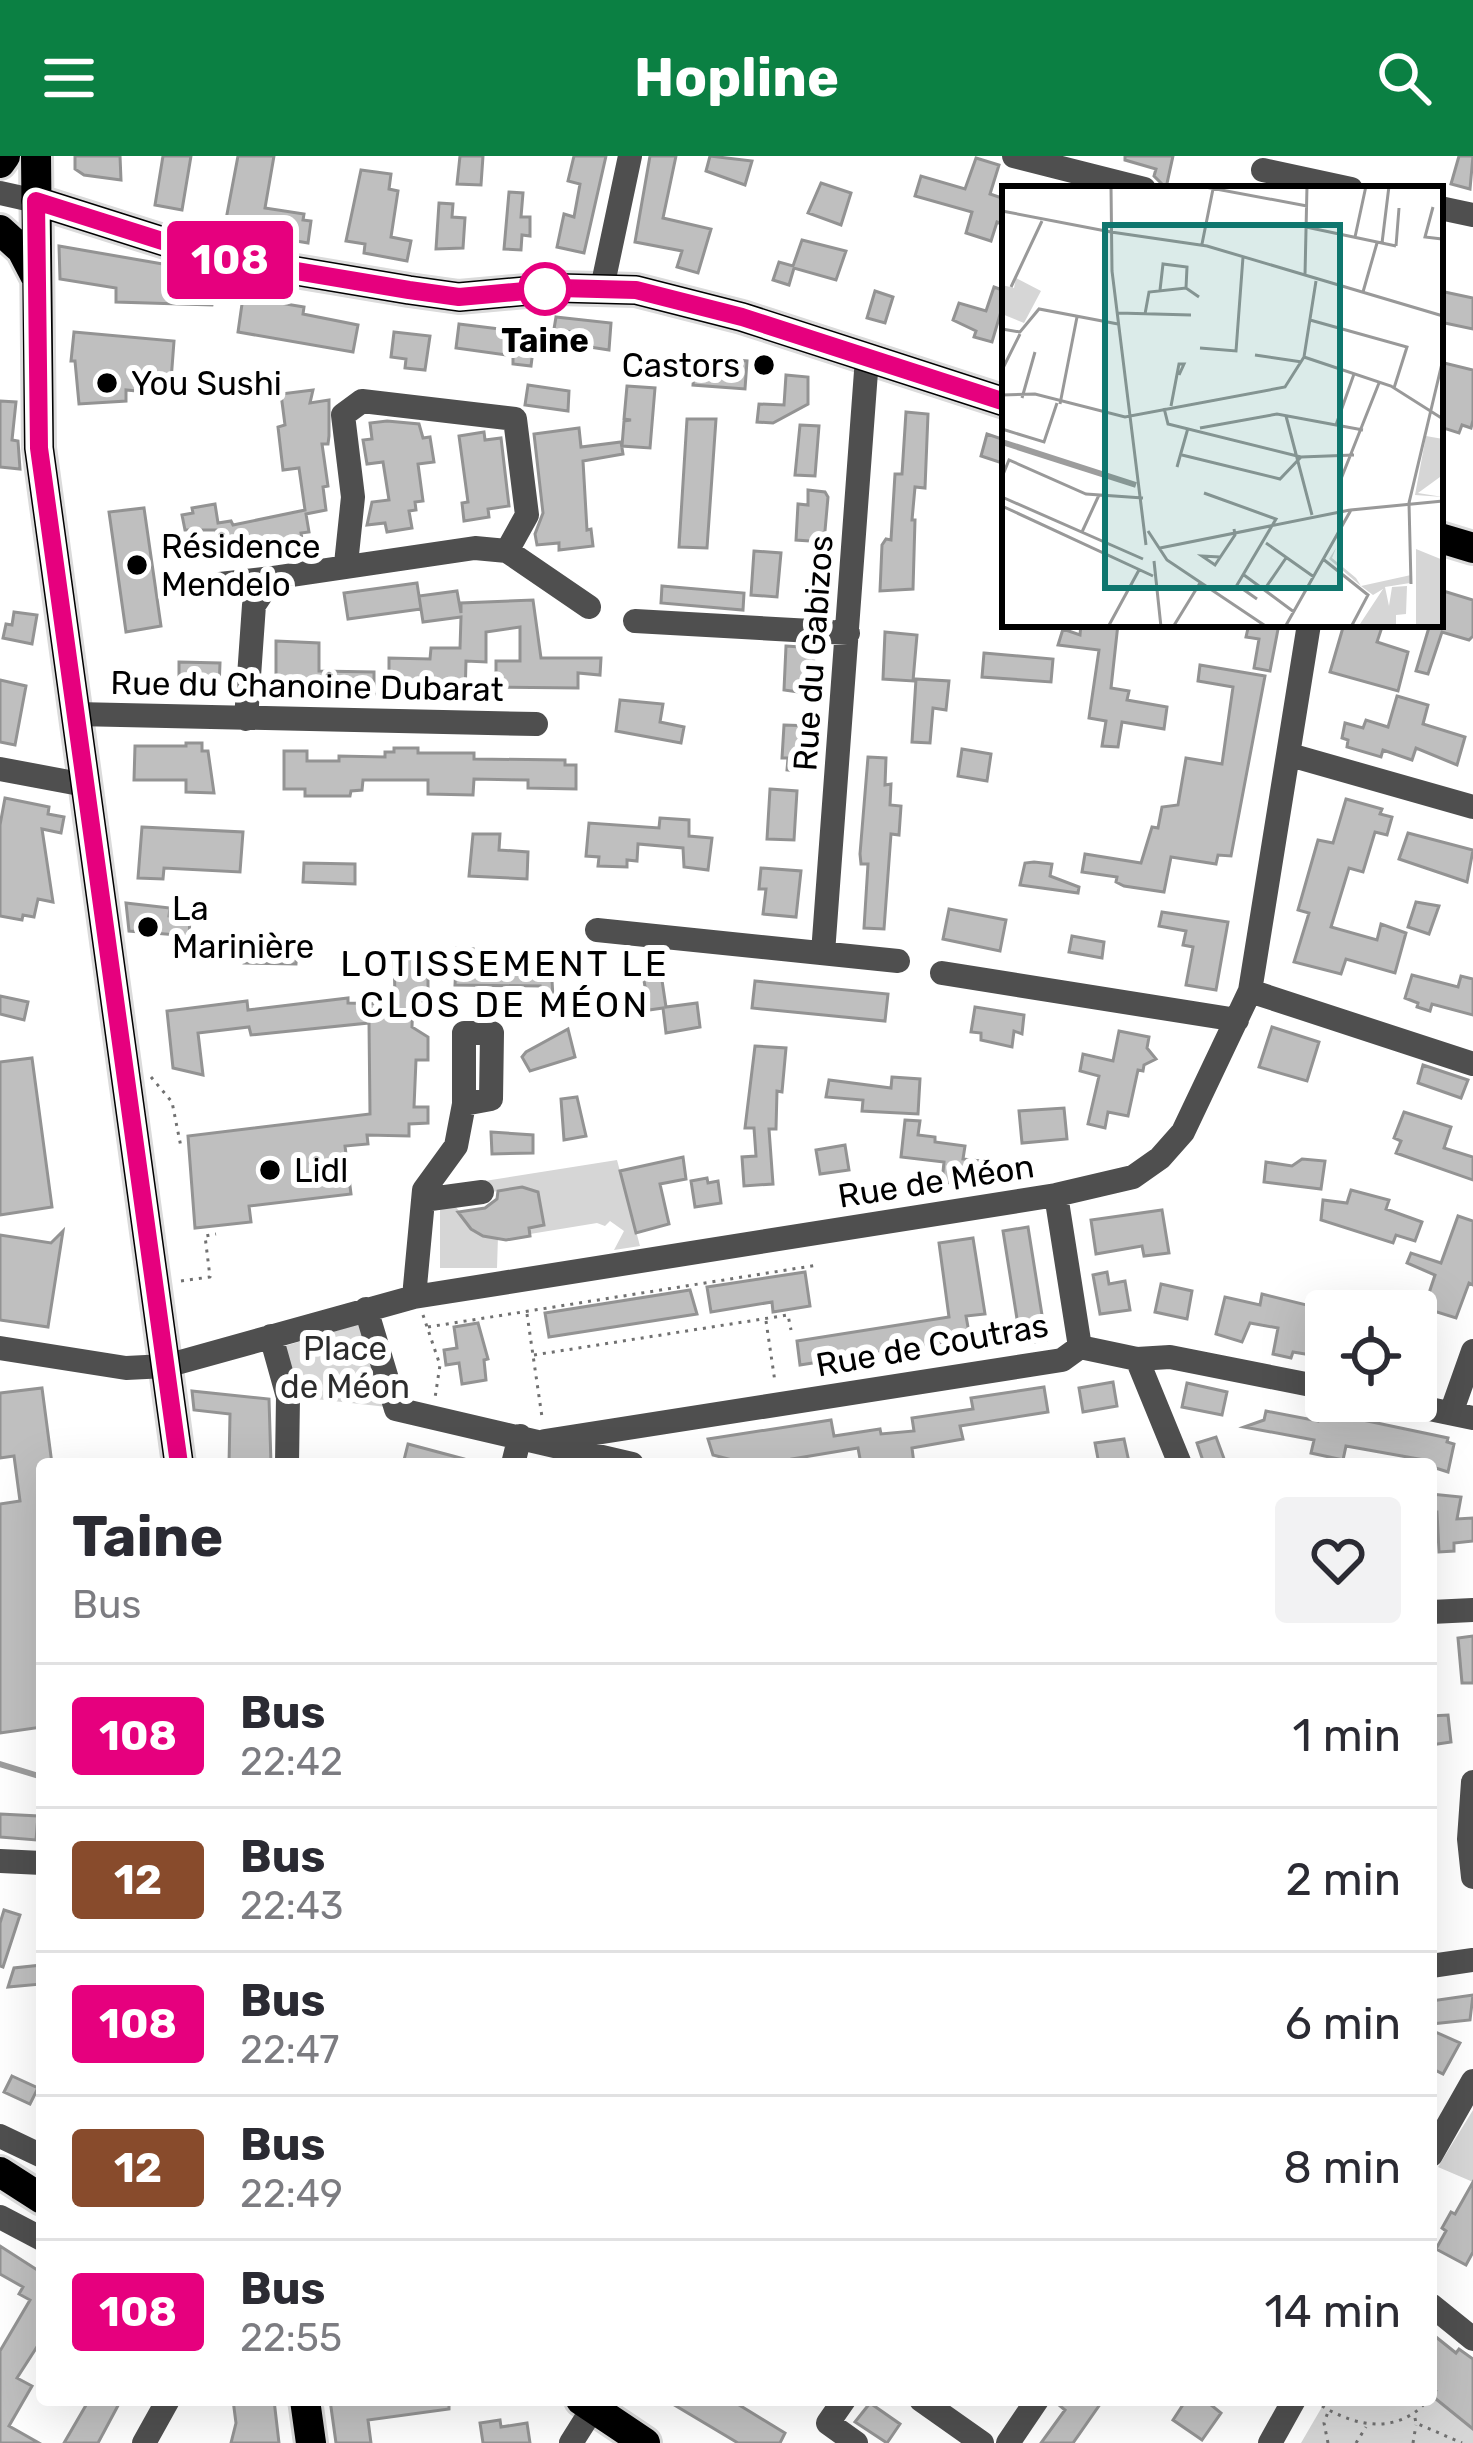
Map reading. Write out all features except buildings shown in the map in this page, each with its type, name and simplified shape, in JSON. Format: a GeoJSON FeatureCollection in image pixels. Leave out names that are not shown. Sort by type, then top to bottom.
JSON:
{"type":"FeatureCollection","features":[{"type":"Feature","properties":{"kind":"main road"},"geometry":{"type":"LineString","coordinates":[[35,156],[39,448],[178,1458]]}},
{"type":"Feature","properties":{"kind":"main road"},"geometry":{"type":"LineString","coordinates":[[36,201],[213,257],[371,285],[459,297],[636,290],[742,317],[1002,401]]}},
{"type":"Feature","properties":{"kind":"main road"},"geometry":{"type":"LineString","coordinates":[[0,230],[22,250],[37,278]]}},
{"type":"Feature","properties":{"kind":"main road"},"geometry":{"type":"LineString","coordinates":[[1443,539],[1473,548]]}},
{"type":"Feature","properties":{"kind":"main road"},"geometry":{"type":"LineString","coordinates":[[305,2406],[311,2443]]}},
{"type":"Feature","properties":{"kind":"main road"},"geometry":{"type":"LineString","coordinates":[[590,2406],[644,2443]]}},
{"type":"Feature","properties":{"kind":"street"},"geometry":{"type":"LineString","coordinates":[[602,288],[630,156]]}},
{"type":"Feature","properties":{"kind":"street"},"geometry":{"type":"LineString","coordinates":[[1014,156],[1132,186]]}},
{"type":"Feature","properties":{"kind":"street"},"geometry":{"type":"LineString","coordinates":[[1263,172],[1335,186]]}},
{"type":"Feature","properties":{"kind":"street"},"geometry":{"type":"LineString","coordinates":[[0,193],[36,201]]}},
{"type":"Feature","properties":{"kind":"street"},"geometry":{"type":"LineString","coordinates":[[1443,209],[1473,215]]}},
{"type":"Feature","properties":{"kind":"street","name":"Rue du Gabizos"},"geometry":{"type":"LineString","coordinates":[[823,953],[867,358]]}},
{"type":"Feature","properties":{"kind":"street"},"geometry":{"type":"LineString","coordinates":[[346,564],[353,496],[343,416],[362,401],[515,418],[527,515],[508,550]]}},
{"type":"Feature","properties":{"kind":"street"},"geometry":{"type":"LineString","coordinates":[[220,584],[476,548],[508,550],[589,607]]}},
{"type":"Feature","properties":{"kind":"street"},"geometry":{"type":"LineString","coordinates":[[247,719],[254,604],[272,578]]}},
{"type":"Feature","properties":{"kind":"street"},"geometry":{"type":"LineString","coordinates":[[635,622],[848,633]]}},
{"type":"Feature","properties":{"kind":"street","name":"Rue de Méon"},"geometry":{"type":"LineString","coordinates":[[0,1348],[126,1368],[166,1366],[414,1298],[1056,1195],[1133,1177],[1160,1158],[1183,1132],[1250,991],[1309,627]]}},
{"type":"Feature","properties":{"kind":"street","name":"Rue du Chanoine Dubarat"},"geometry":{"type":"LineString","coordinates":[[76,714],[536,724]]}},
{"type":"Feature","properties":{"kind":"street"},"geometry":{"type":"LineString","coordinates":[[1290,755],[1473,807]]}},
{"type":"Feature","properties":{"kind":"street"},"geometry":{"type":"LineString","coordinates":[[0,769],[85,785]]}},
{"type":"Feature","properties":{"kind":"street"},"geometry":{"type":"LineString","coordinates":[[597,931],[898,961]]}},
{"type":"Feature","properties":{"kind":"street"},"geometry":{"type":"LineString","coordinates":[[943,973],[1237,1020]]}},
{"type":"Feature","properties":{"kind":"street"},"geometry":{"type":"LineString","coordinates":[[1250,991],[1473,1064]]}},
{"type":"Feature","properties":{"kind":"street"},"geometry":{"type":"LineString","coordinates":[[414,1298],[424,1190],[456,1146],[464,1104]]}},
{"type":"Feature","properties":{"kind":"street"},"geometry":{"type":"LineString","coordinates":[[424,1200],[482,1192]]}},
{"type":"Feature","properties":{"kind":"street"},"geometry":{"type":"LineString","coordinates":[[1056,1195],[1080,1346]]}},
{"type":"Feature","properties":{"kind":"street"},"geometry":{"type":"LineString","coordinates":[[366,1309],[396,1409],[608,1458]]}},
{"type":"Feature","properties":{"kind":"street"},"geometry":{"type":"LineString","coordinates":[[271,1336],[288,1397],[287,1458]]}},
{"type":"Feature","properties":{"kind":"street","name":"Rue de Coutras"},"geometry":{"type":"LineString","coordinates":[[533,1438],[1063,1360],[1080,1346],[1137,1359],[1170,1357],[1305,1384]]}},
{"type":"Feature","properties":{"kind":"street"},"geometry":{"type":"LineString","coordinates":[[1462,1415],[1473,1351]]}},
{"type":"Feature","properties":{"kind":"street"},"geometry":{"type":"LineString","coordinates":[[1137,1359],[1178,1458]]}},
{"type":"Feature","properties":{"kind":"street"},"geometry":{"type":"LineString","coordinates":[[630,1458],[631,1427]]}},
{"type":"Feature","properties":{"kind":"street"},"geometry":{"type":"LineString","coordinates":[[518,1458],[533,1438]]}},
{"type":"Feature","properties":{"kind":"street"},"geometry":{"type":"LineString","coordinates":[[1437,1612],[1473,1610]]}},
{"type":"Feature","properties":{"kind":"street"},"geometry":{"type":"LineString","coordinates":[[1473,1782],[1469,1839],[1473,1877]]}},
{"type":"Feature","properties":{"kind":"street"},"geometry":{"type":"LineString","coordinates":[[0,1861],[36,1863]]}},
{"type":"Feature","properties":{"kind":"street"},"geometry":{"type":"LineString","coordinates":[[1437,1965],[1473,1960]]}},
{"type":"Feature","properties":{"kind":"street"},"geometry":{"type":"LineString","coordinates":[[1437,2158],[1473,2081]]}},
{"type":"Feature","properties":{"kind":"street"},"geometry":{"type":"LineString","coordinates":[[0,2136],[36,2153]]}},
{"type":"Feature","properties":{"kind":"street"},"geometry":{"type":"LineString","coordinates":[[0,2217],[36,2235]]}},
{"type":"Feature","properties":{"kind":"street"},"geometry":{"type":"LineString","coordinates":[[1437,2310],[1473,2339]]}},
{"type":"Feature","properties":{"kind":"street"},"geometry":{"type":"LineString","coordinates":[[145,2443],[165,2406]]}},
{"type":"Feature","properties":{"kind":"street"},"geometry":{"type":"LineString","coordinates":[[571,2443],[586,2406]]}},
{"type":"Feature","properties":{"kind":"street"},"geometry":{"type":"LineString","coordinates":[[840,2406],[828,2423],[856,2443]]}},
{"type":"Feature","properties":{"kind":"street"},"geometry":{"type":"LineString","coordinates":[[930,2406],[982,2443]]}},
{"type":"Feature","properties":{"kind":"street"},"geometry":{"type":"LineString","coordinates":[[1008,2443],[1033,2406]]}},
{"type":"Feature","properties":{"kind":"street"},"geometry":{"type":"LineString","coordinates":[[1270,2443],[1291,2406]]}},
{"type":"Feature","properties":{"kind":"path"},"geometry":{"type":"LineString","coordinates":[[126,1072],[148,1076],[165,1090],[181,1147]]}},
{"type":"Feature","properties":{"kind":"path"},"geometry":{"type":"LineString","coordinates":[[180,1282],[210,1277],[205,1236],[216,1234]]}},
{"type":"Feature","properties":{"kind":"path"},"geometry":{"type":"LineString","coordinates":[[428,1328],[818,1265]]}},
{"type":"Feature","properties":{"kind":"path"},"geometry":{"type":"LineString","coordinates":[[414,1298],[440,1365],[430,1417]]}},
{"type":"Feature","properties":{"kind":"path"},"geometry":{"type":"LineString","coordinates":[[527,1312],[534,1355],[533,1438]]}},
{"type":"Feature","properties":{"kind":"path"},"geometry":{"type":"LineString","coordinates":[[534,1355],[788,1316],[791,1330]]}},
{"type":"Feature","properties":{"kind":"path"},"geometry":{"type":"LineString","coordinates":[[766,1319],[778,1404]]}},
{"type":"Feature","properties":{"kind":"path"},"geometry":{"type":"LineString","coordinates":[[1322,2406],[1367,2426],[1415,2420],[1462,2443]]}},
{"type":"Feature","properties":{"kind":"path"},"geometry":{"type":"LineString","coordinates":[[1413,2443],[1415,2420],[1425,2406]]}},
{"type":"Feature","properties":{"kind":"path"},"geometry":{"type":"LineString","coordinates":[[1328,2410],[1324,2423],[1328,2443]]}},
{"type":"Feature","properties":{"kind":"path"},"geometry":{"type":"LineString","coordinates":[[1356,2443],[1367,2426]]}},
{"type":"Feature","properties":{"kind":"green space"},"geometry":{"type":"Polygon","coordinates":[[[617,1160],[640,1246],[614,1250],[624,1231],[610,1221],[605,1226],[597,1223],[530,1234],[528,1228],[544,1224],[534,1189],[440,1188],[617,1160]]]}},
{"type":"Feature","properties":{"kind":"green space"},"geometry":{"type":"Polygon","coordinates":[[[440,1202],[455,1206],[478,1234],[498,1236],[497,1268],[440,1268],[440,1202]]]}},
{"type":"Feature","properties":{"kind":"green space","name":"Place de Méon"},"geometry":{"type":"Polygon","coordinates":[[[368,1321],[396,1408],[288,1396],[275,1349],[368,1321]]]}},
{"type":"Feature","properties":{"kind":"green space"},"geometry":{"type":"Polygon","coordinates":[[[1473,2110],[1473,2182],[1438,2167],[1473,2110]]]}},
{"type":"Feature","properties":{"kind":"green space"},"geometry":{"type":"Polygon","coordinates":[[[1437,2400],[1473,2429],[1473,2443],[1301,2443],[1323,2406],[1437,2406],[1437,2400]]]}},
{"type":"Feature","properties":{"kind":"waterway"},"geometry":{"type":"LineString","coordinates":[[0,1764],[36,1775]]}},
{"type":"Feature","properties":{"kind":"bus line","name":"108"},"geometry":{"type":"LineString","coordinates":[[178,1458],[39,448],[36,201],[213,257],[409,290],[459,297],[559,288],[636,290],[742,317],[1002,401]]}},
{"type":"Feature","properties":{"kind":"place","name":"Taine"},"geometry":{"type":"Point","coordinates":[545,289]}},
{"type":"Feature","properties":{"kind":"place","name":"Castors"},"geometry":{"type":"Point","coordinates":[764,365]}},
{"type":"Feature","properties":{"kind":"place","name":"You Sushi"},"geometry":{"type":"Point","coordinates":[107,383]}},
{"type":"Feature","properties":{"kind":"place","name":"Résidence Mendelo"},"geometry":{"type":"Point","coordinates":[137,565]}},
{"type":"Feature","properties":{"kind":"place","name":"La Marinière"},"geometry":{"type":"Point","coordinates":[148,927]}},
{"type":"Feature","properties":{"kind":"place","name":"Lidl"},"geometry":{"type":"Point","coordinates":[270,1170]}},
{"type":"Feature","properties":{"kind":"district","name":"LOTISSEMENT LE CLOS DE MÉON"},"geometry":{"type":"Point","coordinates":[505,984]}}]}
